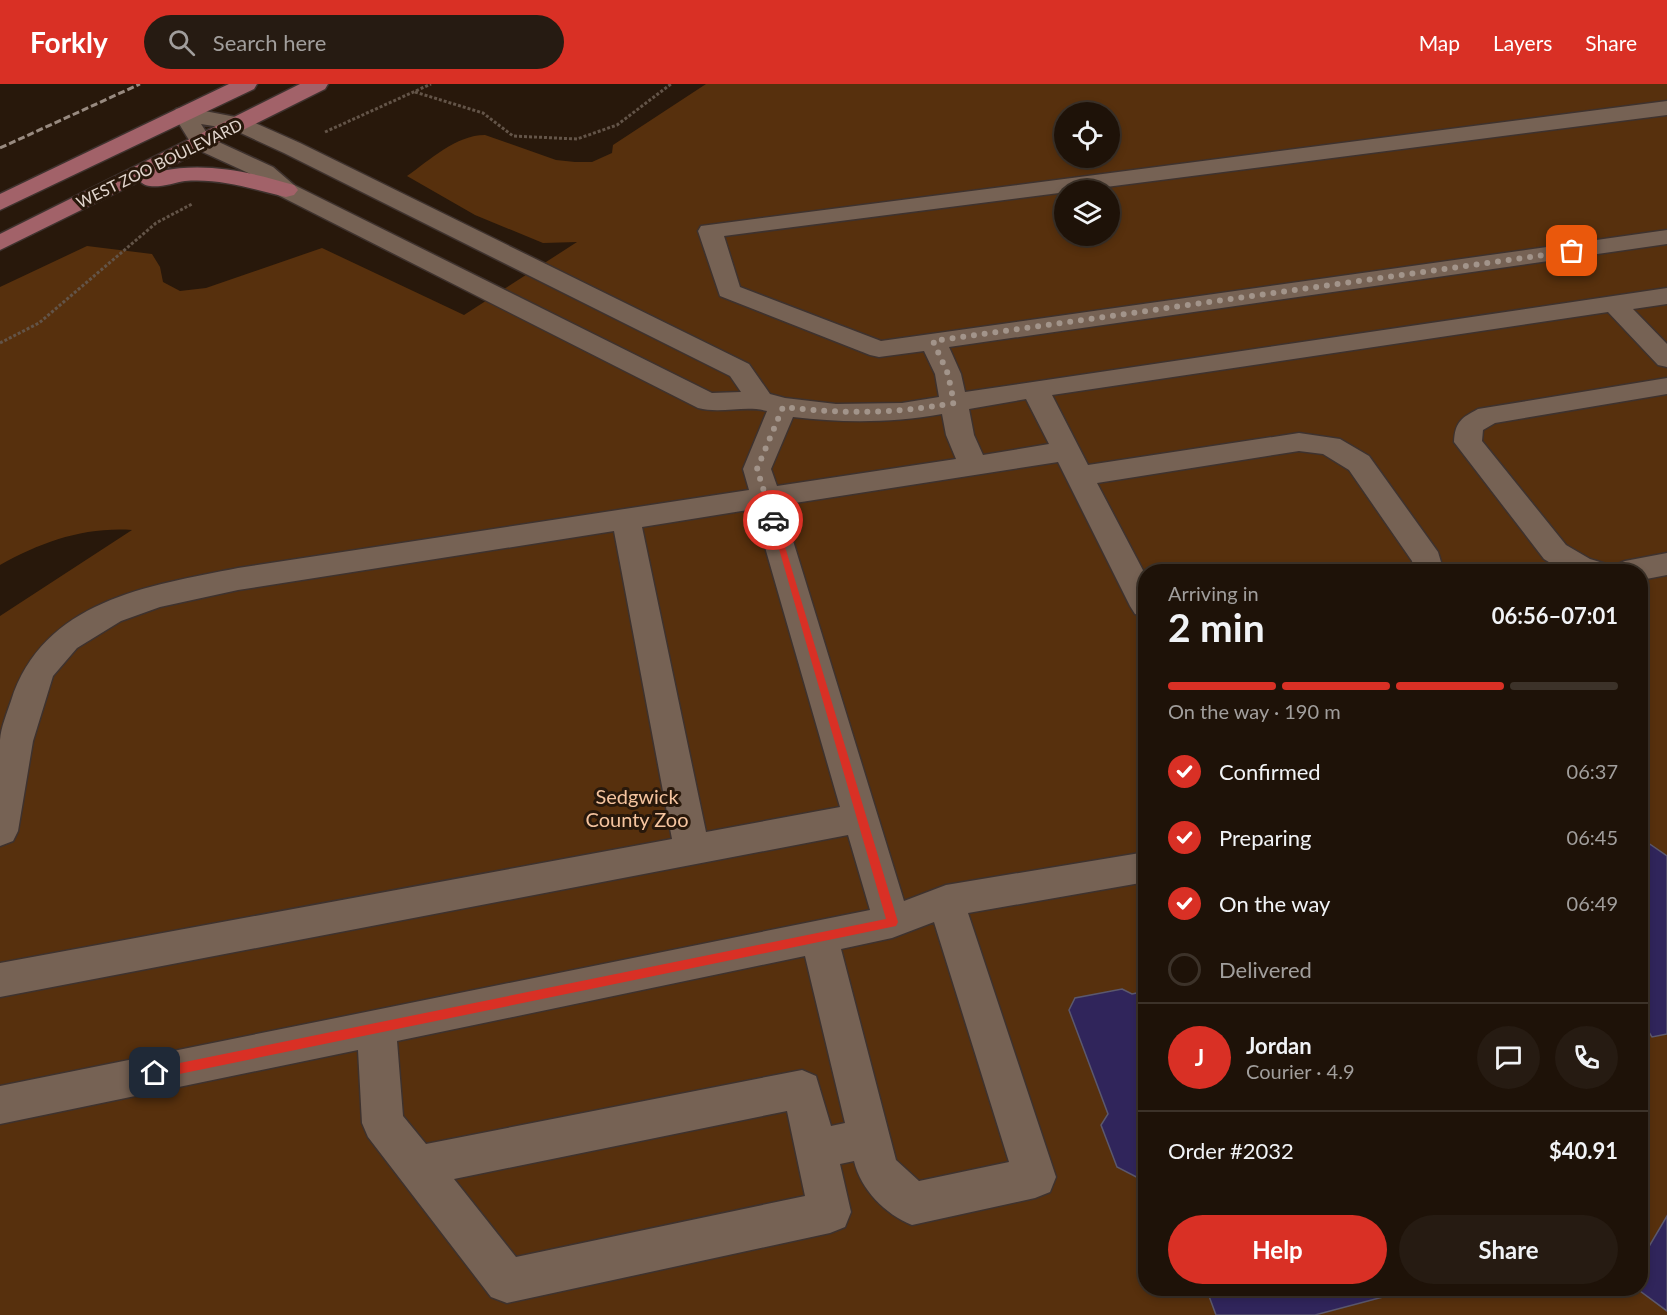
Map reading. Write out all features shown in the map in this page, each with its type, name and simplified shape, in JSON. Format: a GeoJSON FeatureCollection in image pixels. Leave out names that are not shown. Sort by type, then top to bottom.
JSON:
{"type":"FeatureCollection","features":[{"type":"Feature","properties":{"kind":"main road","name":"WEST ZOO BOULEVARD"},"geometry":{"type":"LineString","coordinates":[[0,203],[246,84]]}},
{"type":"Feature","properties":{"kind":"main road","name":"WEST ZOO BOULEVARD"},"geometry":{"type":"LineString","coordinates":[[0,243],[317,84]]}},
{"type":"Feature","properties":{"kind":"main road"},"geometry":{"type":"LineString","coordinates":[[78,204],[152,180],[184,173],[213,172],[242,177],[286,190]]}},
{"type":"Feature","properties":{"kind":"street"},"geometry":{"type":"LineString","coordinates":[[1666,238],[879,349],[729,291],[710,231],[1667,108]]}},
{"type":"Feature","properties":{"kind":"street"},"geometry":{"type":"LineString","coordinates":[[184,114],[237,124],[740,370],[771,404]]}},
{"type":"Feature","properties":{"kind":"street"},"geometry":{"type":"LineString","coordinates":[[184,114],[202,143],[265,172],[286,190],[708,402],[771,404],[836,413],[902,412],[1035,388],[1667,296]]}},
{"type":"Feature","properties":{"kind":"street"},"geometry":{"type":"LineString","coordinates":[[1613,303],[1667,359]]}},
{"type":"Feature","properties":{"kind":"street"},"geometry":{"type":"LineString","coordinates":[[933,341],[948,374],[960,435],[974,465]]}},
{"type":"Feature","properties":{"kind":"street"},"geometry":{"type":"LineString","coordinates":[[1576,564],[1555,552],[1468,442],[1469,426],[1488,415],[1667,386]]}},
{"type":"Feature","properties":{"kind":"street"},"geometry":{"type":"LineString","coordinates":[[1035,388],[1138,590]]}},
{"type":"Feature","properties":{"kind":"street"},"geometry":{"type":"LineString","coordinates":[[771,404],[757,469],[892,922]]}},
{"type":"Feature","properties":{"kind":"street"},"geometry":{"type":"LineString","coordinates":[[0,831],[9,779],[30,692],[45,660],[71,633],[97,618],[167,594],[238,579],[974,465],[1074,464],[1299,442],[1330,446],[1359,463],[1428,564]]}},
{"type":"Feature","properties":{"kind":"street"},"geometry":{"type":"LineString","coordinates":[[626,519],[692,850]]}},
{"type":"Feature","properties":{"kind":"street"},"geometry":{"type":"LineString","coordinates":[[1648,568],[1667,564]]}},
{"type":"Feature","properties":{"kind":"street"},"geometry":{"type":"LineString","coordinates":[[0,980],[861,818]]}},
{"type":"Feature","properties":{"kind":"street"},"geometry":{"type":"LineString","coordinates":[[0,1105],[819,938],[892,922],[946,901],[1138,868]]}},
{"type":"Feature","properties":{"kind":"street"},"geometry":{"type":"LineString","coordinates":[[819,938],[878,1172],[912,1204],[1035,1177],[946,901]]}},
{"type":"Feature","properties":{"kind":"street"},"geometry":{"type":"LineString","coordinates":[[376,1028],[383,1123],[507,1281],[830,1212],[802,1089],[419,1166]]}},
{"type":"Feature","properties":{"kind":"street"},"geometry":{"type":"LineString","coordinates":[[816,1149],[869,1138]]}},
{"type":"Feature","properties":{"kind":"path"},"geometry":{"type":"LineString","coordinates":[[318,134],[431,84]]}},
{"type":"Feature","properties":{"kind":"path"},"geometry":{"type":"LineString","coordinates":[[415,92],[483,113],[513,136],[577,140],[617,125],[671,84]]}},
{"type":"Feature","properties":{"kind":"path"},"geometry":{"type":"LineString","coordinates":[[0,343],[39,322],[156,223],[198,201]]}},
{"type":"Feature","properties":{"kind":"green space","name":"Sedgwick County Zoo"},"geometry":{"type":"Polygon","coordinates":[[[706,84],[1667,84],[1667,1315],[0,1315],[0,616],[132,530],[97,531],[63,538],[31,549],[0,565],[0,287],[87,246],[152,254],[160,267],[163,282],[180,291],[206,288],[322,248],[464,315],[577,242],[543,243],[475,215],[407,176],[454,144],[474,136],[485,135],[556,160],[592,162],[612,153],[613,145],[706,84]]]}},
{"type":"Feature","properties":{"kind":"building"},"geometry":{"type":"Polygon","coordinates":[[[1648,843],[1667,856],[1667,1034],[1652,1037],[1648,1031],[1648,843]]]}},
{"type":"Feature","properties":{"kind":"building"},"geometry":{"type":"Polygon","coordinates":[[[1122,989],[1132,994],[1138,993],[1138,1178],[1117,1167],[1101,1125],[1108,1114],[1069,1010],[1075,998],[1122,989]]]}},
{"type":"Feature","properties":{"kind":"building"},"geometry":{"type":"Polygon","coordinates":[[[1667,1216],[1667,1311],[1647,1296],[1648,1248],[1667,1216]]]}},
{"type":"Feature","properties":{"kind":"building"},"geometry":{"type":"Polygon","coordinates":[[[1209,1296],[1387,1296],[1315,1315],[1216,1315],[1209,1296]]]}},
{"type":"Feature","properties":{"kind":"railway"},"geometry":{"type":"LineString","coordinates":[[0,148],[140,84]]}},
{"type":"Feature","properties":{"kind":"way so far"},"geometry":{"type":"LineString","coordinates":[[773,520],[757,469],[783,407],[836,413],[902,412],[954,403],[948,374],[933,341],[1572,251]]}},
{"type":"Feature","properties":{"kind":"route"},"geometry":{"type":"LineString","coordinates":[[155,1073],[892,922],[773,520]]}}]}
